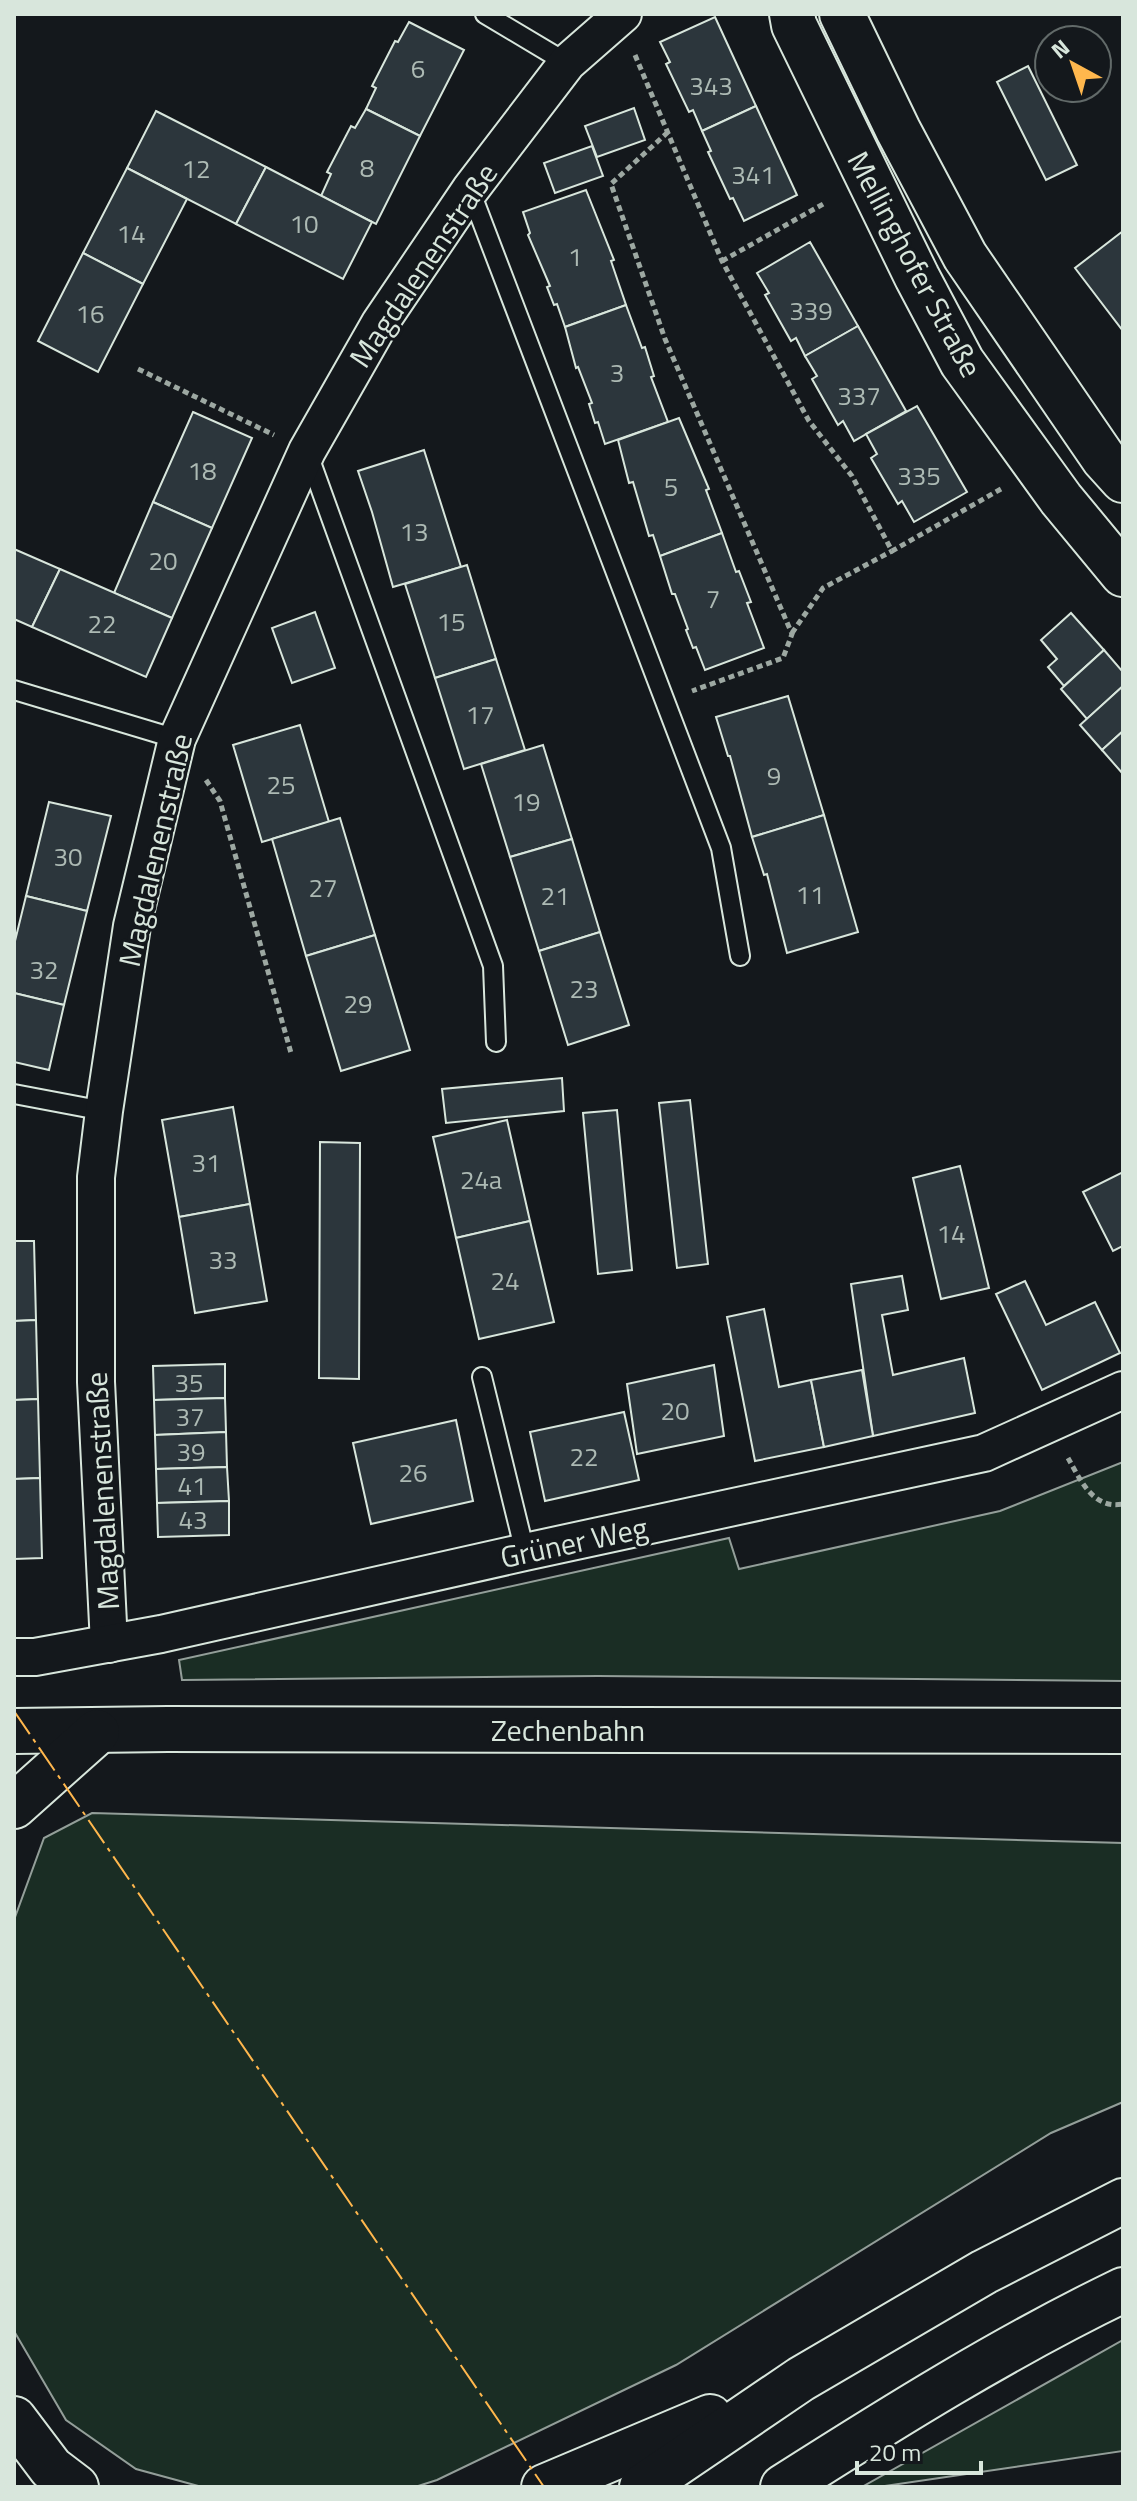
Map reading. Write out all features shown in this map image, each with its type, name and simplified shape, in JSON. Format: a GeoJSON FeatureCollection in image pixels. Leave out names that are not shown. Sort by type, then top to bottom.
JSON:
{"type":"FeatureCollection","features":[{"type":"Feature","properties":{"kind":"main road","name":"Mellinghofer Straße"},"geometry":{"type":"LineString","coordinates":[[792,14],[800,38],[869,181],[962,362],[1061,499],[1123,574]]}},
{"type":"Feature","properties":{"kind":"main road","name":"Mellinghofer Straße"},"geometry":{"type":"LineString","coordinates":[[842,14],[898,130],[965,256],[1096,446],[1123,480]]}},
{"type":"Feature","properties":{"kind":"main road","name":"Zechenbahn"},"geometry":{"type":"LineString","coordinates":[[14,1731],[1123,1731]]}},
{"type":"Feature","properties":{"kind":"main road"},"geometry":{"type":"LineString","coordinates":[[14,1806],[97,1732]]}},
{"type":"Feature","properties":{"kind":"main road"},"geometry":{"type":"LineString","coordinates":[[642,2487],[801,2379],[984,2272],[1123,2201]]}},
{"type":"Feature","properties":{"kind":"main road"},"geometry":{"type":"LineString","coordinates":[[783,2487],[887,2420],[1083,2309],[1123,2290]]}},
{"type":"Feature","properties":{"kind":"main road"},"geometry":{"type":"LineString","coordinates":[[544,2487],[801,2379]]}},
{"type":"Feature","properties":{"kind":"main road"},"geometry":{"type":"LineString","coordinates":[[14,2419],[51,2468],[76,2487]]}},
{"type":"Feature","properties":{"kind":"street","name":"Magdalenenstraße"},"geometry":{"type":"LineString","coordinates":[[109,1644],[96,1382],[96,1177],[132,926],[177,739],[307,451],[380,323],[470,190],[567,63],[621,15]]}},
{"type":"Feature","properties":{"kind":"street","name":"Grüner Weg"},"geometry":{"type":"LineString","coordinates":[[14,1657],[35,1657],[109,1644],[984,1453],[1123,1390]]}},
{"type":"Feature","properties":{"kind":"lane"},"geometry":{"type":"LineString","coordinates":[[485,14],[567,63]]}},
{"type":"Feature","properties":{"kind":"lane"},"geometry":{"type":"LineString","coordinates":[[470,190],[721,848],[740,956]]}},
{"type":"Feature","properties":{"kind":"lane"},"geometry":{"type":"LineString","coordinates":[[307,451],[493,966],[496,1042]]}},
{"type":"Feature","properties":{"kind":"lane"},"geometry":{"type":"LineString","coordinates":[[14,690],[177,739]]}},
{"type":"Feature","properties":{"kind":"lane"},"geometry":{"type":"LineString","coordinates":[[14,1094],[104,1111]]}},
{"type":"Feature","properties":{"kind":"lane"},"geometry":{"type":"LineString","coordinates":[[482,1377],[525,1552]]}},
{"type":"Feature","properties":{"kind":"path"},"geometry":{"type":"LineString","coordinates":[[621,15],[722,261],[809,421],[852,476],[892,551]]}},
{"type":"Feature","properties":{"kind":"path"},"geometry":{"type":"LineString","coordinates":[[668,132],[611,184],[665,339],[792,634]]}},
{"type":"Feature","properties":{"kind":"path"},"geometry":{"type":"LineString","coordinates":[[722,261],[825,203]]}},
{"type":"Feature","properties":{"kind":"path"},"geometry":{"type":"LineString","coordinates":[[138,369],[307,451]]}},
{"type":"Feature","properties":{"kind":"path"},"geometry":{"type":"LineString","coordinates":[[665,701],[783,658],[792,634],[823,588],[1002,488]]}},
{"type":"Feature","properties":{"kind":"path"},"geometry":{"type":"LineString","coordinates":[[177,739],[220,801],[291,1053]]}},
{"type":"Feature","properties":{"kind":"path"},"geometry":{"type":"LineString","coordinates":[[1048,1425],[1090,1495],[1115,1506],[1123,1504]]}},
{"type":"Feature","properties":{"kind":"green space"},"geometry":{"type":"Polygon","coordinates":[[[1123,1462],[1123,1681],[598,1676],[182,1680],[179,1660],[729,1538],[739,1569],[1000,1511],[1123,1462]]]}},
{"type":"Feature","properties":{"kind":"green space"},"geometry":{"type":"Polygon","coordinates":[[[92,1813],[1123,1843],[1123,2102],[1051,2133],[676,2365],[437,2480],[415,2487],[202,2487],[136,2469],[66,2420],[14,2331],[14,1920],[44,1838],[92,1813]]]}},
{"type":"Feature","properties":{"kind":"green space"},"geometry":{"type":"Polygon","coordinates":[[[1123,2340],[1123,2451],[862,2487],[1123,2340]]]}},
{"type":"Feature","properties":{"kind":"building"},"geometry":{"type":"Polygon","coordinates":[[[715,17],[756,106],[702,131],[693,110],[689,112],[666,64],[670,62],[660,42],[715,17]]]}},
{"type":"Feature","properties":{"kind":"building"},"geometry":{"type":"Polygon","coordinates":[[[409,22],[464,50],[420,136],[366,109],[376,88],[372,86],[395,41],[398,42],[409,22]]]}},
{"type":"Feature","properties":{"kind":"building"},"geometry":{"type":"Polygon","coordinates":[[[1028,66],[1033,76],[1033,104],[1047,104],[1077,165],[1046,180],[997,82],[1028,66]]]}},
{"type":"Feature","properties":{"kind":"building"},"geometry":{"type":"Polygon","coordinates":[[[756,106],[797,195],[744,221],[708,152],[711,151],[702,131],[756,106]]]}},
{"type":"Feature","properties":{"kind":"building"},"geometry":{"type":"Polygon","coordinates":[[[634,108],[645,140],[597,157],[585,126],[634,108]]]}},
{"type":"Feature","properties":{"kind":"building"},"geometry":{"type":"Polygon","coordinates":[[[366,109],[420,136],[376,224],[321,196],[331,174],[327,172],[351,126],[355,128],[366,109]]]}},
{"type":"Feature","properties":{"kind":"building"},"geometry":{"type":"Polygon","coordinates":[[[156,111],[266,167],[236,224],[127,168],[156,111]]]}},
{"type":"Feature","properties":{"kind":"building"},"geometry":{"type":"Polygon","coordinates":[[[592,146],[603,176],[555,193],[544,163],[592,146]]]}},
{"type":"Feature","properties":{"kind":"building"},"geometry":{"type":"Polygon","coordinates":[[[266,167],[372,222],[343,279],[236,224],[266,167]]]}},
{"type":"Feature","properties":{"kind":"building"},"geometry":{"type":"Polygon","coordinates":[[[127,168],[187,199],[143,284],[83,253],[127,168]]]}},
{"type":"Feature","properties":{"kind":"building"},"geometry":{"type":"Polygon","coordinates":[[[586,190],[614,260],[611,261],[626,305],[565,327],[528,235],[523,212],[586,190]]]}},
{"type":"Feature","properties":{"kind":"building"},"geometry":{"type":"Polygon","coordinates":[[[1123,231],[1123,331],[1075,268],[1123,231]]]}},
{"type":"Feature","properties":{"kind":"building"},"geometry":{"type":"Polygon","coordinates":[[[810,242],[858,326],[805,356],[796,338],[791,341],[765,295],[769,293],[757,273],[810,242]]]}},
{"type":"Feature","properties":{"kind":"building"},"geometry":{"type":"Polygon","coordinates":[[[83,253],[143,284],[98,372],[38,341],[83,253]]]}},
{"type":"Feature","properties":{"kind":"building"},"geometry":{"type":"Polygon","coordinates":[[[626,305],[642,348],[645,347],[654,376],[651,377],[668,422],[605,444],[598,422],[595,423],[589,404],[592,403],[576,368],[565,327],[626,305]]]}},
{"type":"Feature","properties":{"kind":"building"},"geometry":{"type":"Polygon","coordinates":[[[858,326],[906,411],[854,441],[843,421],[838,425],[812,379],[817,376],[805,356],[858,326]]]}},
{"type":"Feature","properties":{"kind":"building"},"geometry":{"type":"Polygon","coordinates":[[[917,406],[967,492],[914,522],[902,501],[898,504],[871,458],[877,454],[866,434],[917,406]]]}},
{"type":"Feature","properties":{"kind":"building"},"geometry":{"type":"Polygon","coordinates":[[[193,412],[252,438],[212,528],[153,502],[193,412]]]}},
{"type":"Feature","properties":{"kind":"building"},"geometry":{"type":"Polygon","coordinates":[[[679,418],[709,489],[706,490],[722,533],[660,556],[653,535],[649,536],[633,482],[629,483],[618,440],[679,418]]]}},
{"type":"Feature","properties":{"kind":"building"},"geometry":{"type":"Polygon","coordinates":[[[424,450],[461,567],[393,587],[358,471],[424,450]]]}},
{"type":"Feature","properties":{"kind":"building"},"geometry":{"type":"Polygon","coordinates":[[[153,502],[212,528],[172,618],[114,593],[153,502]]]}},
{"type":"Feature","properties":{"kind":"building"},"geometry":{"type":"Polygon","coordinates":[[[722,533],[751,602],[747,603],[764,648],[705,670],[696,647],[693,648],[660,556],[722,533]]]}},
{"type":"Feature","properties":{"kind":"building"},"geometry":{"type":"Polygon","coordinates":[[[14,549],[60,569],[32,627],[14,619],[14,549]]]}},
{"type":"Feature","properties":{"kind":"building"},"geometry":{"type":"Polygon","coordinates":[[[467,565],[496,659],[435,678],[405,584],[467,565]]]}},
{"type":"Feature","properties":{"kind":"building"},"geometry":{"type":"Polygon","coordinates":[[[60,569],[172,618],[146,677],[32,627],[60,569]]]}},
{"type":"Feature","properties":{"kind":"building"},"geometry":{"type":"Polygon","coordinates":[[[315,612],[335,668],[292,683],[272,628],[315,612]]]}},
{"type":"Feature","properties":{"kind":"building"},"geometry":{"type":"Polygon","coordinates":[[[1071,613],[1104,650],[1064,686],[1048,667],[1057,659],[1041,640],[1071,613]]]}},
{"type":"Feature","properties":{"kind":"building"},"geometry":{"type":"Polygon","coordinates":[[[1104,650],[1123,672],[1123,686],[1087,719],[1061,689],[1104,650]]]}},
{"type":"Feature","properties":{"kind":"building"},"geometry":{"type":"Polygon","coordinates":[[[496,659],[525,750],[464,769],[435,678],[496,659]]]}},
{"type":"Feature","properties":{"kind":"building"},"geometry":{"type":"Polygon","coordinates":[[[1123,686],[1123,731],[1102,750],[1080,725],[1123,686]]]}},
{"type":"Feature","properties":{"kind":"building"},"geometry":{"type":"Polygon","coordinates":[[[788,696],[824,815],[752,837],[716,717],[788,696]]]}},
{"type":"Feature","properties":{"kind":"building"},"geometry":{"type":"Polygon","coordinates":[[[300,725],[329,822],[262,842],[233,745],[300,725]]]}},
{"type":"Feature","properties":{"kind":"building"},"geometry":{"type":"Polygon","coordinates":[[[1123,731],[1123,774],[1102,750],[1123,731]]]}},
{"type":"Feature","properties":{"kind":"building"},"geometry":{"type":"Polygon","coordinates":[[[543,745],[572,839],[510,857],[481,764],[543,745]]]}},
{"type":"Feature","properties":{"kind":"building"},"geometry":{"type":"Polygon","coordinates":[[[49,802],[111,816],[87,911],[26,896],[49,802]]]}},
{"type":"Feature","properties":{"kind":"building"},"geometry":{"type":"Polygon","coordinates":[[[824,815],[858,932],[787,953],[767,874],[764,875],[752,837],[824,815]]]}},
{"type":"Feature","properties":{"kind":"building"},"geometry":{"type":"Polygon","coordinates":[[[340,818],[375,935],[306,956],[272,839],[340,818]]]}},
{"type":"Feature","properties":{"kind":"building"},"geometry":{"type":"Polygon","coordinates":[[[572,839],[600,932],[539,951],[510,857],[572,839]]]}},
{"type":"Feature","properties":{"kind":"building"},"geometry":{"type":"Polygon","coordinates":[[[26,896],[87,911],[64,1005],[14,993],[14,945],[26,896]]]}},
{"type":"Feature","properties":{"kind":"building"},"geometry":{"type":"Polygon","coordinates":[[[600,932],[629,1025],[568,1045],[539,951],[600,932]]]}},
{"type":"Feature","properties":{"kind":"building"},"geometry":{"type":"Polygon","coordinates":[[[375,935],[410,1050],[341,1071],[306,956],[375,935]]]}},
{"type":"Feature","properties":{"kind":"building"},"geometry":{"type":"Polygon","coordinates":[[[14,993],[64,1005],[49,1070],[14,1062],[14,993]]]}},
{"type":"Feature","properties":{"kind":"building"},"geometry":{"type":"Polygon","coordinates":[[[562,1078],[564,1111],[446,1123],[442,1089],[562,1078]]]}},
{"type":"Feature","properties":{"kind":"building"},"geometry":{"type":"Polygon","coordinates":[[[690,1100],[708,1264],[677,1268],[659,1103],[690,1100]]]}},
{"type":"Feature","properties":{"kind":"building"},"geometry":{"type":"Polygon","coordinates":[[[233,1107],[250,1204],[179,1217],[162,1120],[233,1107]]]}},
{"type":"Feature","properties":{"kind":"building"},"geometry":{"type":"Polygon","coordinates":[[[617,1110],[632,1270],[598,1274],[583,1113],[617,1110]]]}},
{"type":"Feature","properties":{"kind":"building"},"geometry":{"type":"Polygon","coordinates":[[[507,1120],[530,1221],[456,1238],[433,1137],[507,1120]]]}},
{"type":"Feature","properties":{"kind":"building"},"geometry":{"type":"Polygon","coordinates":[[[320,1142],[360,1143],[359,1379],[319,1378],[320,1142]]]}},
{"type":"Feature","properties":{"kind":"building"},"geometry":{"type":"Polygon","coordinates":[[[960,1166],[989,1288],[941,1299],[913,1178],[960,1166]]]}},
{"type":"Feature","properties":{"kind":"building"},"geometry":{"type":"Polygon","coordinates":[[[1123,1172],[1123,1246],[1113,1251],[1083,1192],[1123,1172]]]}},
{"type":"Feature","properties":{"kind":"building"},"geometry":{"type":"Polygon","coordinates":[[[250,1204],[267,1301],[195,1313],[179,1217],[250,1204]]]}},
{"type":"Feature","properties":{"kind":"building"},"geometry":{"type":"Polygon","coordinates":[[[530,1221],[554,1322],[479,1339],[456,1238],[530,1221]]]}},
{"type":"Feature","properties":{"kind":"building"},"geometry":{"type":"Polygon","coordinates":[[[14,1241],[34,1241],[36,1320],[14,1321],[14,1241]]]}},
{"type":"Feature","properties":{"kind":"building"},"geometry":{"type":"Polygon","coordinates":[[[902,1276],[908,1310],[882,1315],[893,1375],[964,1358],[975,1413],[873,1436],[851,1284],[902,1276]]]}},
{"type":"Feature","properties":{"kind":"building"},"geometry":{"type":"Polygon","coordinates":[[[1025,1281],[1046,1325],[1095,1302],[1120,1353],[1042,1390],[996,1294],[1025,1281]]]}},
{"type":"Feature","properties":{"kind":"building"},"geometry":{"type":"Polygon","coordinates":[[[764,1309],[779,1387],[811,1380],[824,1447],[755,1461],[727,1317],[764,1309]]]}},
{"type":"Feature","properties":{"kind":"building"},"geometry":{"type":"Polygon","coordinates":[[[36,1320],[38,1399],[14,1400],[14,1321],[36,1320]]]}},
{"type":"Feature","properties":{"kind":"building"},"geometry":{"type":"Polygon","coordinates":[[[225,1364],[225,1398],[154,1400],[153,1366],[225,1364]]]}},
{"type":"Feature","properties":{"kind":"building"},"geometry":{"type":"Polygon","coordinates":[[[714,1365],[724,1436],[637,1454],[627,1384],[714,1365]]]}},
{"type":"Feature","properties":{"kind":"building"},"geometry":{"type":"Polygon","coordinates":[[[862,1370],[873,1436],[824,1447],[811,1380],[862,1370]]]}},
{"type":"Feature","properties":{"kind":"building"},"geometry":{"type":"Polygon","coordinates":[[[225,1398],[226,1432],[155,1435],[154,1400],[225,1398]]]}},
{"type":"Feature","properties":{"kind":"building"},"geometry":{"type":"Polygon","coordinates":[[[38,1399],[40,1478],[14,1479],[14,1400],[38,1399]]]}},
{"type":"Feature","properties":{"kind":"building"},"geometry":{"type":"Polygon","coordinates":[[[624,1412],[639,1480],[545,1501],[530,1432],[624,1412]]]}},
{"type":"Feature","properties":{"kind":"building"},"geometry":{"type":"Polygon","coordinates":[[[456,1420],[473,1501],[371,1524],[353,1443],[456,1420]]]}},
{"type":"Feature","properties":{"kind":"building"},"geometry":{"type":"Polygon","coordinates":[[[226,1432],[227,1467],[156,1469],[155,1435],[226,1432]]]}},
{"type":"Feature","properties":{"kind":"building"},"geometry":{"type":"Polygon","coordinates":[[[227,1467],[229,1501],[157,1503],[156,1469],[227,1467]]]}},
{"type":"Feature","properties":{"kind":"building"},"geometry":{"type":"Polygon","coordinates":[[[40,1478],[42,1558],[14,1559],[14,1479],[40,1478]]]}},
{"type":"Feature","properties":{"kind":"building"},"geometry":{"type":"Polygon","coordinates":[[[229,1501],[229,1535],[158,1537],[157,1503],[229,1501]]]}},
{"type":"Feature","properties":{"kind":"power"},"geometry":{"type":"LineString","coordinates":[[14,1711],[544,2487]]}}]}
